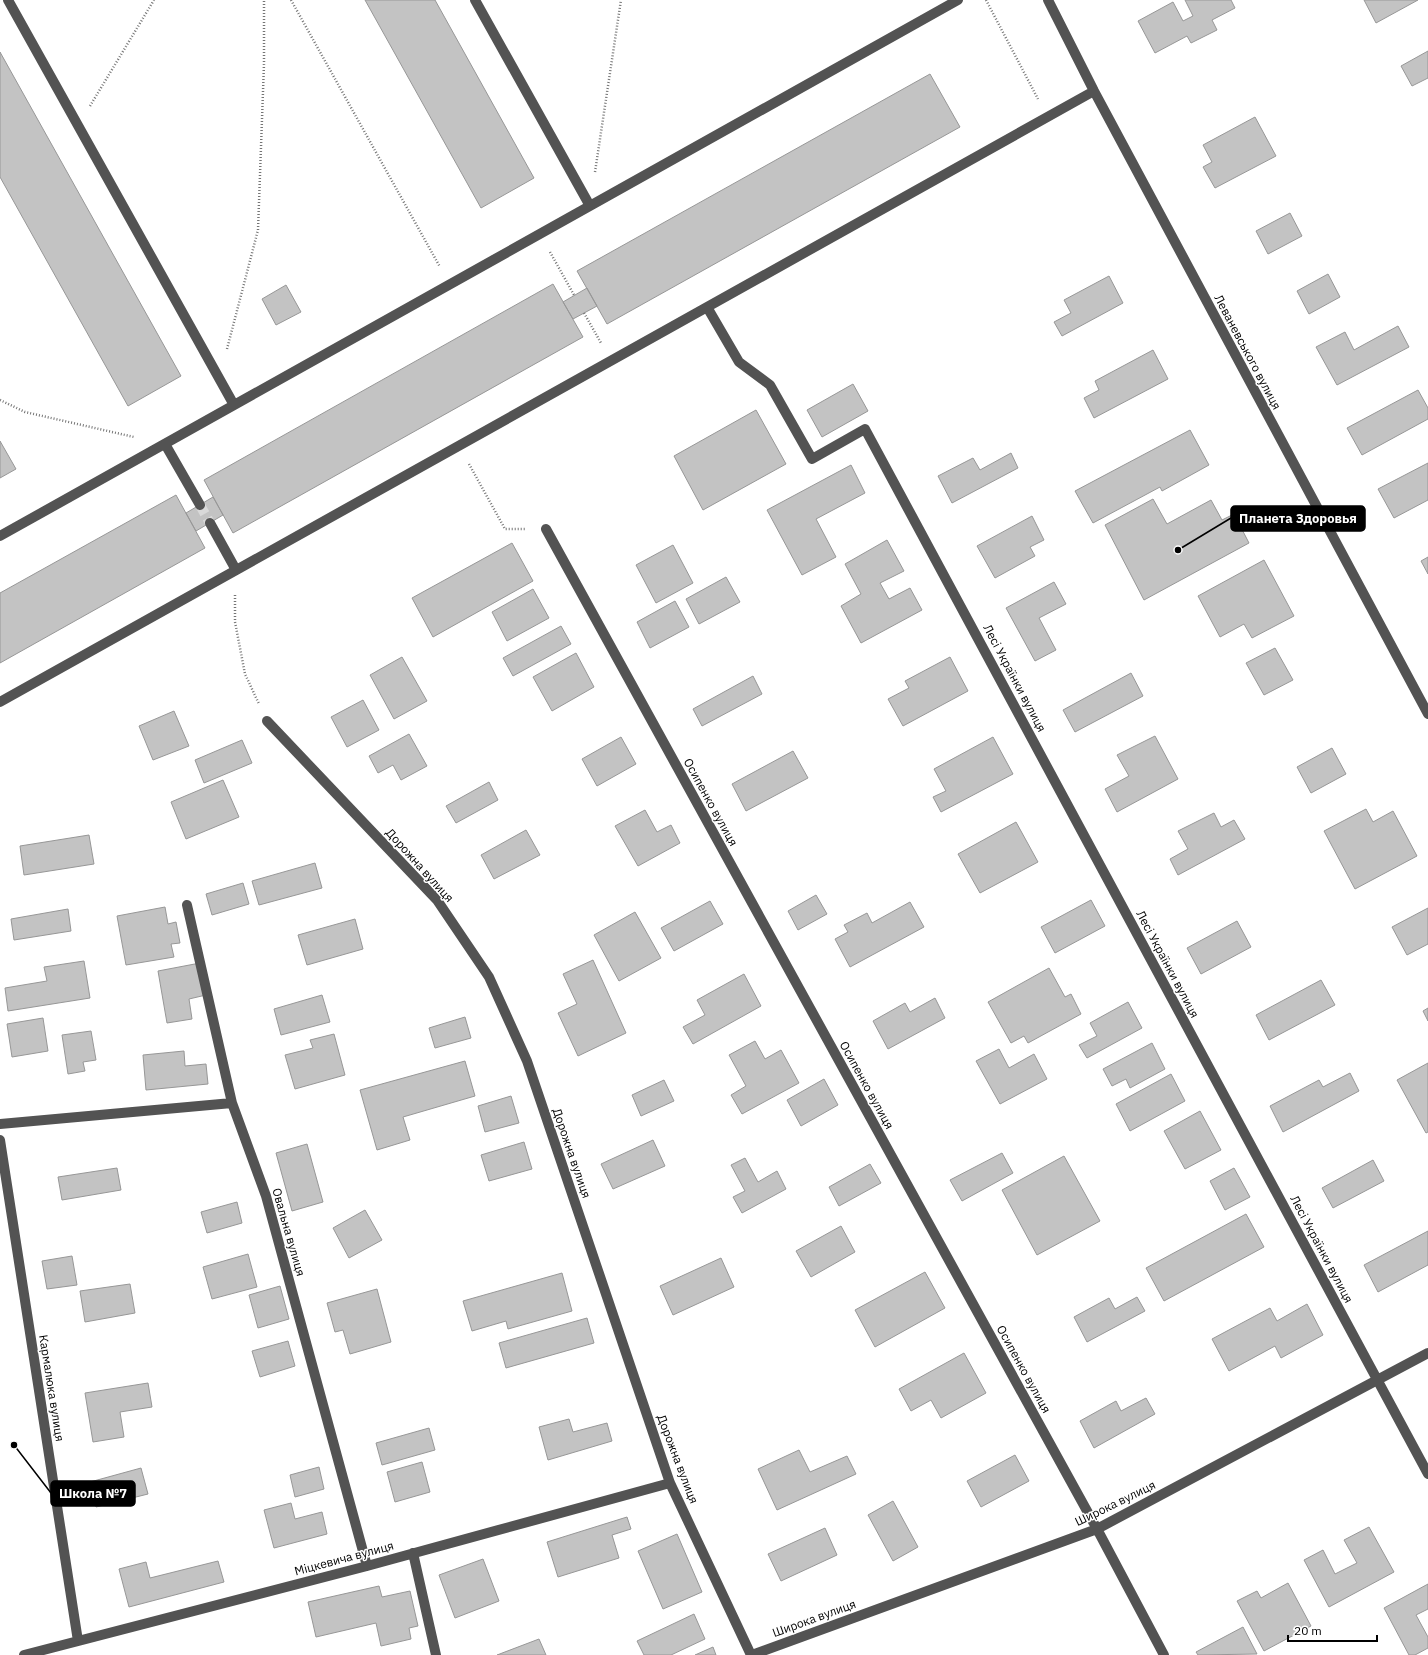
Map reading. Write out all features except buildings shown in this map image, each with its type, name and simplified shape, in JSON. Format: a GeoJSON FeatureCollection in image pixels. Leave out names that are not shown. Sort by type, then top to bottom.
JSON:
{"type":"FeatureCollection","features":[{"type":"Feature","properties":{"kind":"street"},"geometry":{"type":"LineString","coordinates":[[8,0],[234,405]]}},
{"type":"Feature","properties":{"kind":"street"},"geometry":{"type":"LineString","coordinates":[[475,0],[590,206]]}},
{"type":"Feature","properties":{"kind":"street"},"geometry":{"type":"LineString","coordinates":[[0,536],[958,0]]}},
{"type":"Feature","properties":{"kind":"street","name":"Леваневського вулиця"},"geometry":{"type":"LineString","coordinates":[[1048,0],[1094,91],[1428,714]]}},
{"type":"Feature","properties":{"kind":"street"},"geometry":{"type":"LineString","coordinates":[[0,702],[1094,91]]}},
{"type":"Feature","properties":{"kind":"street","name":"Лесі Українки вулиця"},"geometry":{"type":"LineString","coordinates":[[707,307],[738,362],[770,385],[812,459],[866,429],[1428,1474]]}},
{"type":"Feature","properties":{"kind":"street"},"geometry":{"type":"LineString","coordinates":[[165,444],[200,505]]}},
{"type":"Feature","properties":{"kind":"street"},"geometry":{"type":"LineString","coordinates":[[210,523],[236,570]]}},
{"type":"Feature","properties":{"kind":"street","name":"Осипенко вулиця"},"geometry":{"type":"LineString","coordinates":[[546,530],[1097,1529],[1164,1655]]}},
{"type":"Feature","properties":{"kind":"street","name":"Дорожна вулиця"},"geometry":{"type":"LineString","coordinates":[[267,721],[438,900],[489,977],[527,1061],[670,1483],[752,1655]]}},
{"type":"Feature","properties":{"kind":"street","name":"Овальна вулиця"},"geometry":{"type":"LineString","coordinates":[[187,905],[232,1103],[266,1196],[367,1566]]}},
{"type":"Feature","properties":{"kind":"street"},"geometry":{"type":"LineString","coordinates":[[0,1124],[232,1103]]}},
{"type":"Feature","properties":{"kind":"street","name":"Кармалюка вулиця"},"geometry":{"type":"LineString","coordinates":[[0,1140],[78,1641]]}},
{"type":"Feature","properties":{"kind":"street","name":"Широка вулиця"},"geometry":{"type":"LineString","coordinates":[[752,1655],[1097,1529],[1428,1353]]}},
{"type":"Feature","properties":{"kind":"street","name":"Міцкевича вулиця"},"geometry":{"type":"LineString","coordinates":[[24,1655],[367,1566],[670,1483]]}},
{"type":"Feature","properties":{"kind":"street"},"geometry":{"type":"LineString","coordinates":[[413,1553],[436,1655]]}},
{"type":"Feature","properties":{"kind":"path"},"geometry":{"type":"LineString","coordinates":[[78,126],[154,0]]}},
{"type":"Feature","properties":{"kind":"path"},"geometry":{"type":"LineString","coordinates":[[219,378],[258,230],[264,64],[264,0]]}},
{"type":"Feature","properties":{"kind":"path"},"geometry":{"type":"LineString","coordinates":[[291,0],[450,284]]}},
{"type":"Feature","properties":{"kind":"path"},"geometry":{"type":"LineString","coordinates":[[590,206],[621,0]]}},
{"type":"Feature","properties":{"kind":"path"},"geometry":{"type":"LineString","coordinates":[[986,0],[1048,116]]}},
{"type":"Feature","properties":{"kind":"path"},"geometry":{"type":"LineString","coordinates":[[540,234],[574,295]]}},
{"type":"Feature","properties":{"kind":"path"},"geometry":{"type":"LineString","coordinates":[[584,313],[611,361]]}},
{"type":"Feature","properties":{"kind":"path"},"geometry":{"type":"LineString","coordinates":[[0,400],[25,412],[165,444]]}},
{"type":"Feature","properties":{"kind":"path"},"geometry":{"type":"LineString","coordinates":[[459,446],[505,529]]}},
{"type":"Feature","properties":{"kind":"path"},"geometry":{"type":"LineString","coordinates":[[236,570],[234,622],[243,666],[245,674],[267,721]]}},
{"type":"Feature","properties":{"kind":"tunnel"},"geometry":{"type":"LineString","coordinates":[[200,505],[210,523]]}},
{"type":"Feature","properties":{"kind":"place","name":"Планета Здоровья"},"geometry":{"type":"Point","coordinates":[1178,550]}},
{"type":"Feature","properties":{"kind":"place","name":"Школа №7"},"geometry":{"type":"Point","coordinates":[14,1445]}}]}
